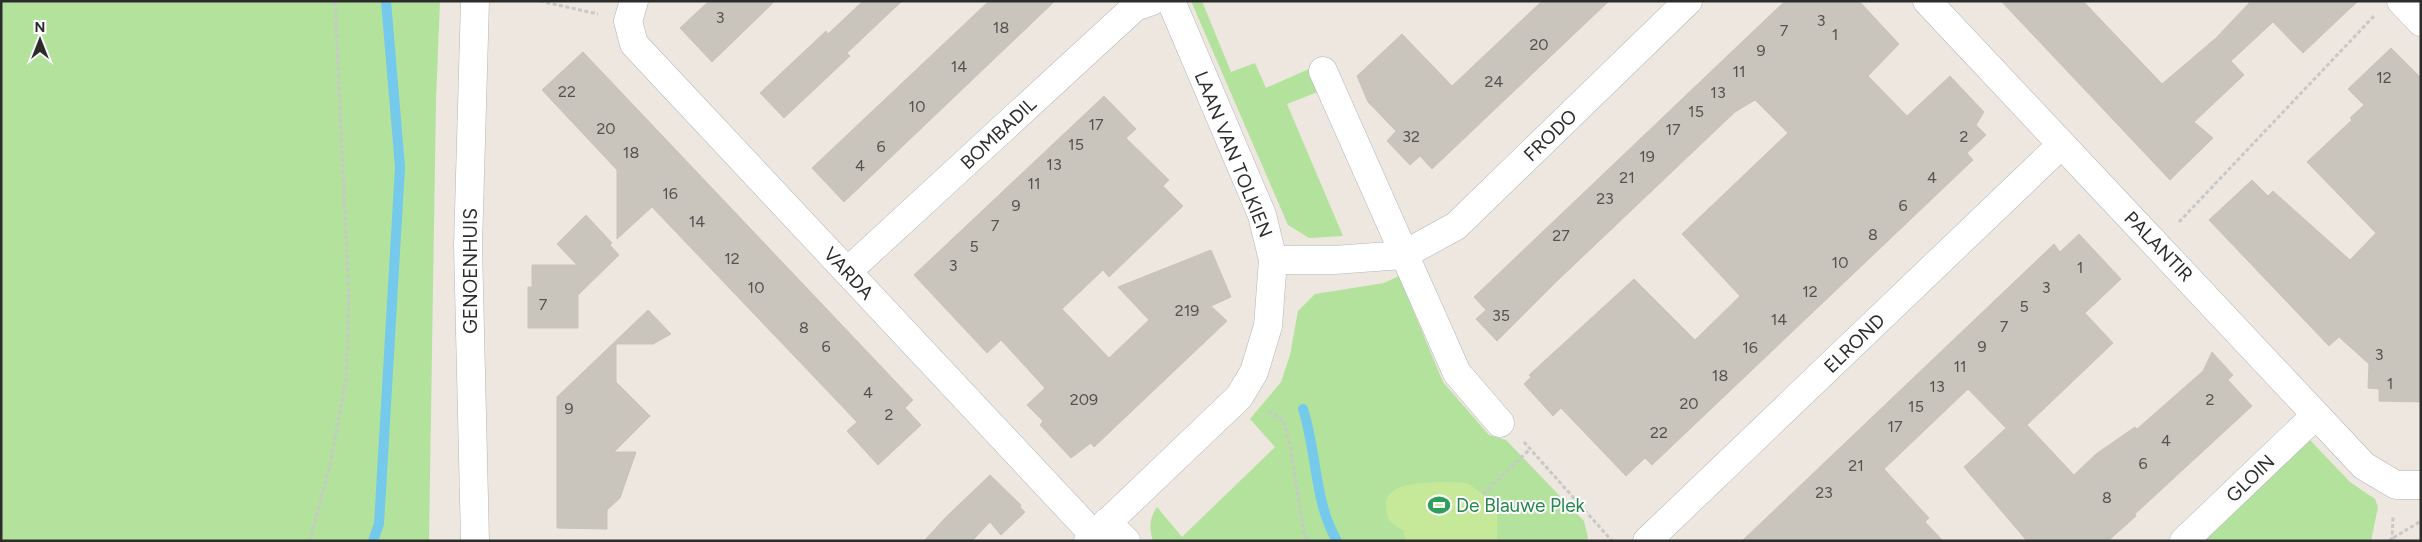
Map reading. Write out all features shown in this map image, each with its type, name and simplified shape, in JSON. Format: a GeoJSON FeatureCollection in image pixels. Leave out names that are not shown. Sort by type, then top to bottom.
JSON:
{"type":"FeatureCollection","features":[{"type":"Feature","properties":{"kind":"street","name":"GENOENHUIS"},"geometry":{"type":"LineString","coordinates":[[475,1],[468,246],[475,541]]}},
{"type":"Feature","properties":{"kind":"street","name":"BOMBADIL"},"geometry":{"type":"LineString","coordinates":[[848,272],[1135,7],[1152,1]]}},
{"type":"Feature","properties":{"kind":"street","name":"LAAN VAN TOLKIEN"},"geometry":{"type":"LineString","coordinates":[[1104,535],[1240,397],[1254,372],[1268,326],[1273,260],[1262,214],[1171,1]]}},
{"type":"Feature","properties":{"kind":"street","name":"FRODO"},"geometry":{"type":"LineString","coordinates":[[1273,260],[1334,260],[1403,254],[1456,226],[1688,1]]}},
{"type":"Feature","properties":{"kind":"street","name":"PALANTIR"},"geometry":{"type":"LineString","coordinates":[[1927,1],[2061,145],[2158,244],[2364,466],[2408,485]]}},
{"type":"Feature","properties":{"kind":"street"},"geometry":{"type":"LineString","coordinates":[[2401,1],[2421,22]]}},
{"type":"Feature","properties":{"kind":"street","name":"VARDA"},"geometry":{"type":"LineString","coordinates":[[631,11],[634,44],[848,272],[1104,535]]}},
{"type":"Feature","properties":{"kind":"street"},"geometry":{"type":"LineString","coordinates":[[1323,71],[1457,373],[1500,423]]}},
{"type":"Feature","properties":{"kind":"street","name":"ELROND"},"geometry":{"type":"LineString","coordinates":[[1647,541],[2061,145]]}},
{"type":"Feature","properties":{"kind":"street","name":"GLOIN"},"geometry":{"type":"LineString","coordinates":[[2184,541],[2316,415]]}},
{"type":"Feature","properties":{"kind":"path"},"geometry":{"type":"LineString","coordinates":[[310,541],[330,465],[346,379],[349,300],[336,1]]}},
{"type":"Feature","properties":{"kind":"path"},"geometry":{"type":"LineString","coordinates":[[540,1],[631,11]]}},
{"type":"Feature","properties":{"kind":"path"},"geometry":{"type":"LineString","coordinates":[[2158,244],[2375,16]]}},
{"type":"Feature","properties":{"kind":"path"},"geometry":{"type":"LineString","coordinates":[[1240,397],[1284,421],[1291,450],[1304,534],[1309,541]]}},
{"type":"Feature","properties":{"kind":"path"},"geometry":{"type":"LineString","coordinates":[[1500,423],[1517,433],[1612,541]]}},
{"type":"Feature","properties":{"kind":"path"},"geometry":{"type":"LineString","coordinates":[[1483,494],[1530,448]]}},
{"type":"Feature","properties":{"kind":"path"},"geometry":{"type":"LineString","coordinates":[[2391,540],[2421,521]]}},
{"type":"Feature","properties":{"kind":"green space"},"geometry":{"type":"Polygon","coordinates":[[[1,1],[440,1],[436,100],[429,541],[1,541],[1,1]]]}},
{"type":"Feature","properties":{"kind":"green space"},"geometry":{"type":"Polygon","coordinates":[[[1191,1],[1202,1],[1231,72],[1255,63],[1266,88],[1311,68],[1320,91],[1287,104],[1343,236],[1309,238],[1288,225],[1191,1]]]}},
{"type":"Feature","properties":{"kind":"green space"},"geometry":{"type":"Polygon","coordinates":[[[1399,276],[1443,382],[1489,435],[1506,440],[1584,521],[1588,538],[1585,541],[1153,541],[1150,524],[1157,507],[1182,537],[1275,447],[1250,419],[1281,382],[1290,355],[1298,311],[1315,294],[1384,283],[1399,276]]]}},
{"type":"Feature","properties":{"kind":"green space"},"geometry":{"type":"Polygon","coordinates":[[[2310,440],[2350,482],[2375,499],[2378,507],[2371,541],[2196,541],[2298,445],[2310,440]]]}},
{"type":"Feature","properties":{"kind":"green space","name":"De Blauwe Plek"},"geometry":{"type":"Polygon","coordinates":[[[1467,483],[1483,494],[1497,512],[1497,541],[1406,541],[1403,530],[1388,519],[1386,507],[1387,499],[1391,492],[1398,488],[1415,484],[1467,483]]]}},
{"type":"Feature","properties":{"kind":"building"},"geometry":{"type":"Polygon","coordinates":[[[709,1],[775,1],[712,62],[680,28],[709,1]]]}},
{"type":"Feature","properties":{"kind":"building"},"geometry":{"type":"Polygon","coordinates":[[[863,1],[902,1],[847,53],[850,56],[784,118],[760,93],[826,31],[828,34],[863,1]]]}},
{"type":"Feature","properties":{"kind":"building"},"geometry":{"type":"Polygon","coordinates":[[[989,1],[1055,1],[844,202],[812,168],[989,1]]]}},
{"type":"Feature","properties":{"kind":"building"},"geometry":{"type":"Polygon","coordinates":[[[1542,1],[1609,1],[1432,169],[1420,156],[1410,165],[1387,141],[1396,131],[1368,102],[1357,76],[1402,34],[1452,86],[1542,1]]]}},
{"type":"Feature","properties":{"kind":"building"},"geometry":{"type":"Polygon","coordinates":[[[1785,1],[1859,1],[1899,44],[1868,76],[1907,116],[1950,76],[1984,112],[1976,125],[1986,135],[1967,153],[1973,160],[1652,465],[1645,458],[1626,476],[1561,408],[1553,416],[1524,384],[1531,377],[1529,375],[1634,279],[1695,340],[1740,296],[1682,234],[1788,133],[1755,100],[1735,112],[1557,281],[1497,341],[1476,319],[1486,310],[1474,297],[1785,1]]]}},
{"type":"Feature","properties":{"kind":"building"},"geometry":{"type":"Polygon","coordinates":[[[2001,1],[2083,1],[2162,84],[2216,38],[2251,1],[2358,1],[2303,53],[2273,22],[2231,61],[2244,75],[2194,122],[2213,138],[2170,180],[2001,1]]]}},
{"type":"Feature","properties":{"kind":"building"},"geometry":{"type":"Polygon","coordinates":[[[2391,48],[2421,78],[2421,402],[2379,401],[2379,389],[2368,388],[2369,364],[2339,337],[2329,346],[2209,220],[2252,180],[2268,196],[2273,191],[2350,260],[2376,233],[2307,162],[2352,120],[2350,118],[2364,105],[2348,89],[2391,48]]]}},
{"type":"Feature","properties":{"kind":"building"},"geometry":{"type":"Polygon","coordinates":[[[583,52],[913,400],[905,408],[921,425],[878,465],[847,431],[857,422],[652,207],[617,239],[617,170],[542,90],[583,52]]]}},
{"type":"Feature","properties":{"kind":"building"},"geometry":{"type":"Polygon","coordinates":[[[1104,96],[1136,129],[1126,138],[1169,180],[1163,186],[1183,206],[1109,277],[1103,270],[1062,309],[1109,358],[1149,320],[1118,287],[1211,250],[1231,297],[1211,306],[1227,321],[1094,447],[1091,443],[1071,458],[1040,425],[1043,421],[1027,405],[1045,388],[1001,340],[987,353],[914,275],[1104,96]]]}},
{"type":"Feature","properties":{"kind":"building"},"geometry":{"type":"Polygon","coordinates":[[[586,215],[612,243],[610,245],[619,255],[578,295],[578,328],[528,328],[528,287],[532,287],[532,265],[577,265],[557,244],[586,215]]]}},
{"type":"Feature","properties":{"kind":"building"},"geometry":{"type":"Polygon","coordinates":[[[2079,234],[2121,279],[2085,313],[2113,343],[2027,425],[2074,475],[2096,454],[2135,427],[2137,429],[2203,371],[2212,352],[2233,375],[2228,380],[2252,406],[2135,514],[2136,516],[2108,541],[2027,541],[1964,467],[2006,428],[1968,389],[1884,469],[1929,518],[1925,522],[1943,541],[1742,541],[2054,244],[2060,252],[2079,234]]]}},
{"type":"Feature","properties":{"kind":"building"},"geometry":{"type":"Polygon","coordinates":[[[648,310],[671,334],[653,344],[616,344],[616,382],[650,416],[614,452],[636,452],[620,498],[607,510],[607,529],[557,528],[557,397],[648,310]]]}},
{"type":"Feature","properties":{"kind":"building"},"geometry":{"type":"Polygon","coordinates":[[[990,475],[1021,505],[1020,507],[1025,512],[1001,535],[990,522],[972,541],[924,541],[946,517],[990,475]]]}},
{"type":"Feature","properties":{"kind":"waterway"},"geometry":{"type":"LineString","coordinates":[[373,541],[379,524],[400,167],[386,1]]}},
{"type":"Feature","properties":{"kind":"waterway"},"geometry":{"type":"LineString","coordinates":[[1303,409],[1308,425],[1324,510],[1337,541]]}},
{"type":"Feature","properties":{"kind":"place","name":"De Blauwe Plek"},"geometry":{"type":"Point","coordinates":[1439,505]}}]}
